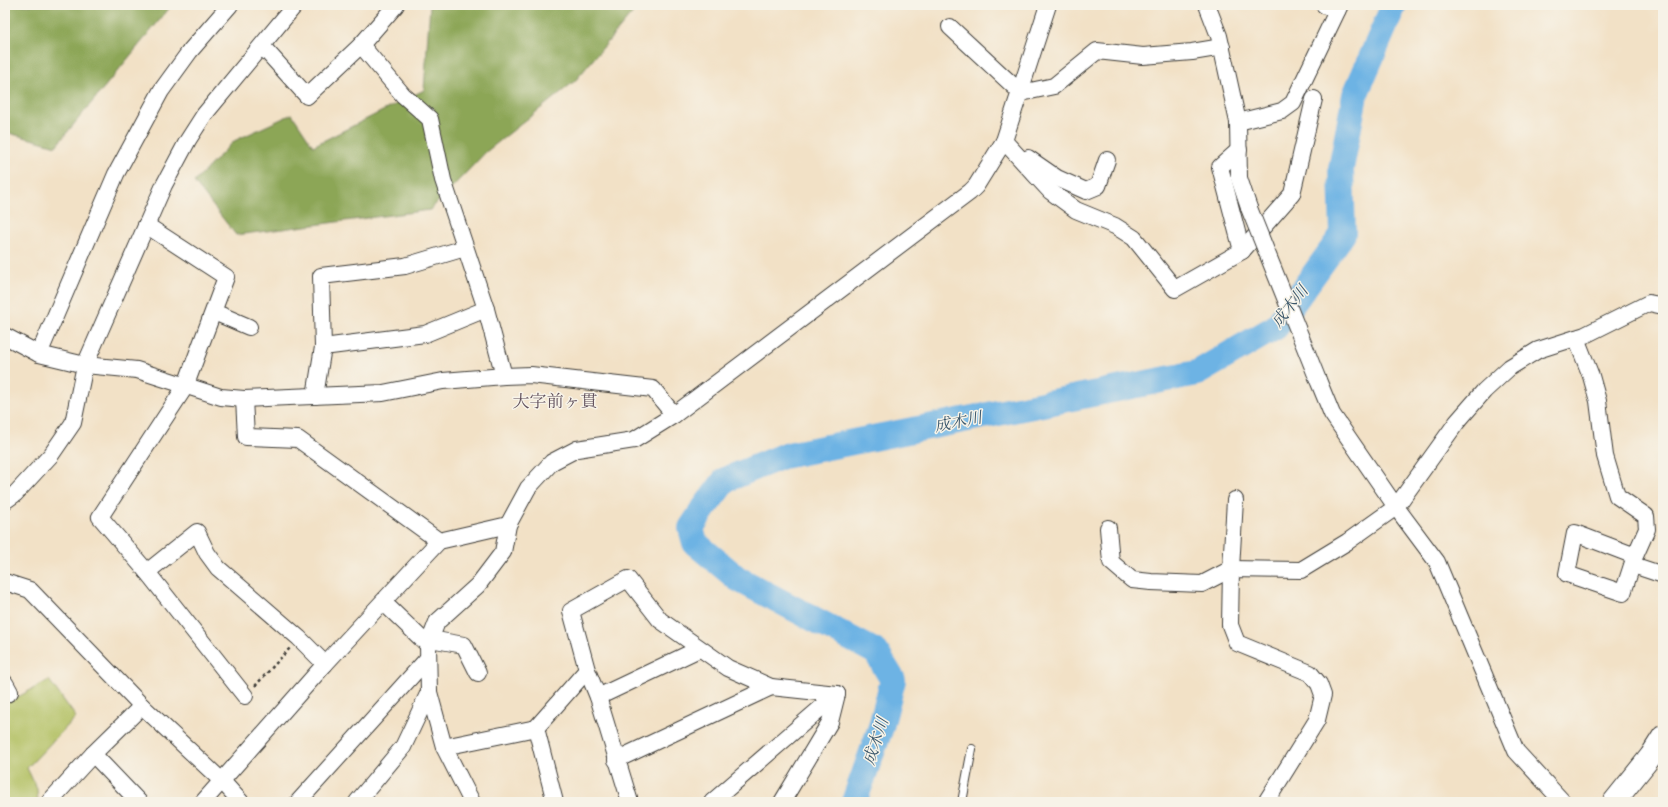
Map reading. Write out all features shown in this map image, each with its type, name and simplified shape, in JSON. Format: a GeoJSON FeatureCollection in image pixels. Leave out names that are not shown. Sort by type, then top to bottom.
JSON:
{"type":"FeatureCollection","features":[{"type":"Feature","properties":{"kind":"main road"},"geometry":{"type":"LineString","coordinates":[[1614,802],[1651,756],[1663,737]]}},
{"type":"Feature","properties":{"kind":"street"},"geometry":{"type":"LineString","coordinates":[[39,354],[116,174],[161,91],[190,51],[230,5]]}},
{"type":"Feature","properties":{"kind":"street"},"geometry":{"type":"LineString","coordinates":[[5,501],[15,494],[51,455],[73,423],[85,365],[164,185],[204,115],[295,5]]}},
{"type":"Feature","properties":{"kind":"street"},"geometry":{"type":"LineString","coordinates":[[262,46],[307,96],[361,45],[396,5]]}},
{"type":"Feature","properties":{"kind":"street"},"geometry":{"type":"LineString","coordinates":[[1207,5],[1220,36],[1238,122],[1239,178],[1249,208],[1332,414],[1396,507],[1437,562],[1516,751],[1563,802]]}},
{"type":"Feature","properties":{"kind":"street"},"geometry":{"type":"LineString","coordinates":[[472,802],[444,747],[429,692],[429,647],[438,622],[478,586],[503,552],[508,525],[528,488],[552,462],[576,449],[634,440],[674,415],[970,192],[976,186],[1004,141],[1021,93],[1045,7]]}},
{"type":"Feature","properties":{"kind":"street"},"geometry":{"type":"LineString","coordinates":[[1238,122],[1282,111],[1293,103],[1333,7]]}},
{"type":"Feature","properties":{"kind":"street"},"geometry":{"type":"LineString","coordinates":[[950,27],[1021,93]]}},
{"type":"Feature","properties":{"kind":"street"},"geometry":{"type":"LineString","coordinates":[[361,45],[403,95],[430,119],[443,180],[486,309],[504,376]]}},
{"type":"Feature","properties":{"kind":"street"},"geometry":{"type":"LineString","coordinates":[[1021,93],[1054,86],[1097,51],[1143,56],[1192,52],[1222,47]]}},
{"type":"Feature","properties":{"kind":"street"},"geometry":{"type":"LineString","coordinates":[[1004,141],[1050,191],[1076,210],[1115,226],[1134,238],[1175,289],[1242,251],[1292,194],[1314,100]]}},
{"type":"Feature","properties":{"kind":"street"},"geometry":{"type":"LineString","coordinates":[[1004,141],[1057,178],[1086,191],[1098,186],[1107,160]]}},
{"type":"Feature","properties":{"kind":"street"},"geometry":{"type":"LineString","coordinates":[[1238,150],[1220,167],[1242,251]]}},
{"type":"Feature","properties":{"kind":"street"},"geometry":{"type":"LineString","coordinates":[[146,225],[226,277],[185,387],[100,518],[147,572],[245,696]]}},
{"type":"Feature","properties":{"kind":"street"},"geometry":{"type":"LineString","coordinates":[[315,396],[323,347],[321,276],[405,266],[465,248]]}},
{"type":"Feature","properties":{"kind":"street"},"geometry":{"type":"LineString","coordinates":[[1108,528],[1111,562],[1132,580],[1202,584],[1231,569],[1301,570],[1347,542],[1396,507],[1457,422],[1484,391],[1510,366],[1538,350],[1576,338],[1634,311],[1649,302],[1663,306]]}},
{"type":"Feature","properties":{"kind":"street"},"geometry":{"type":"LineString","coordinates":[[323,347],[425,334],[486,309]]}},
{"type":"Feature","properties":{"kind":"street"},"geometry":{"type":"LineString","coordinates":[[214,312],[249,327]]}},
{"type":"Feature","properties":{"kind":"street"},"geometry":{"type":"LineString","coordinates":[[5,336],[39,354],[85,365],[137,370],[185,387],[221,397],[244,399],[382,393],[443,381],[531,375],[653,389],[674,415]]}},
{"type":"Feature","properties":{"kind":"street"},"geometry":{"type":"LineString","coordinates":[[1576,338],[1591,376],[1598,401],[1605,456],[1617,496],[1646,516],[1647,529],[1634,561],[1663,575]]}},
{"type":"Feature","properties":{"kind":"street"},"geometry":{"type":"LineString","coordinates":[[244,399],[246,437],[298,439],[438,541]]}},
{"type":"Feature","properties":{"kind":"street"},"geometry":{"type":"LineString","coordinates":[[1236,500],[1231,569],[1230,625],[1236,643],[1310,673],[1319,684],[1323,696],[1317,720],[1266,802]]}},
{"type":"Feature","properties":{"kind":"street"},"geometry":{"type":"LineString","coordinates":[[203,802],[325,664],[438,541],[508,525]]}},
{"type":"Feature","properties":{"kind":"street"},"geometry":{"type":"LineString","coordinates":[[147,572],[197,532],[207,553],[218,568],[299,638],[325,664]]}},
{"type":"Feature","properties":{"kind":"street"},"geometry":{"type":"LineString","coordinates":[[630,802],[598,697],[587,670],[571,611],[628,579],[660,620],[699,649],[728,668],[771,687],[837,694]]}},
{"type":"Feature","properties":{"kind":"street"},"geometry":{"type":"LineString","coordinates":[[5,582],[30,590],[142,706],[222,781],[241,802]]}},
{"type":"Feature","properties":{"kind":"street"},"geometry":{"type":"LineString","coordinates":[[383,602],[429,647]]}},
{"type":"Feature","properties":{"kind":"street"},"geometry":{"type":"LineString","coordinates":[[298,802],[429,647],[464,645],[478,673]]}},
{"type":"Feature","properties":{"kind":"street"},"geometry":{"type":"LineString","coordinates":[[598,697],[699,649]]}},
{"type":"Feature","properties":{"kind":"street"},"geometry":{"type":"LineString","coordinates":[[444,747],[536,728],[587,670]]}},
{"type":"Feature","properties":{"kind":"street"},"geometry":{"type":"LineString","coordinates":[[5,683],[10,692],[5,695]]}},
{"type":"Feature","properties":{"kind":"street"},"geometry":{"type":"LineString","coordinates":[[616,760],[771,687]]}},
{"type":"Feature","properties":{"kind":"street"},"geometry":{"type":"LineString","coordinates":[[357,802],[403,747],[429,692]]}},
{"type":"Feature","properties":{"kind":"street"},"geometry":{"type":"LineString","coordinates":[[712,802],[837,694]]}},
{"type":"Feature","properties":{"kind":"street"},"geometry":{"type":"LineString","coordinates":[[782,802],[830,722],[837,694]]}},
{"type":"Feature","properties":{"kind":"street"},"geometry":{"type":"LineString","coordinates":[[51,802],[50,801],[93,754],[142,706]]}},
{"type":"Feature","properties":{"kind":"street"},"geometry":{"type":"LineString","coordinates":[[536,728],[555,802]]}},
{"type":"Feature","properties":{"kind":"street"},"geometry":{"type":"LineString","coordinates":[[93,754],[139,802]]}},
{"type":"Feature","properties":{"kind":"lane"},"geometry":{"type":"LineString","coordinates":[[962,802],[972,749]]}},
{"type":"Feature","properties":{"kind":"path"},"geometry":{"type":"LineString","coordinates":[[245,696],[299,638]]}},
{"type":"Feature","properties":{"kind":"green space"},"geometry":{"type":"Polygon","coordinates":[[[5,5],[172,5],[56,146],[5,132],[5,5]]]}},
{"type":"Feature","properties":{"kind":"green space"},"geometry":{"type":"Polygon","coordinates":[[[430,5],[639,5],[575,81],[486,152],[430,210],[236,235],[194,182],[234,141],[292,114],[313,146],[424,90],[430,5]]]}},
{"type":"Feature","properties":{"kind":"green space"},"geometry":{"type":"Polygon","coordinates":[[[49,680],[76,717],[27,768],[37,789],[38,802],[5,802],[5,704],[49,680]]]}},
{"type":"Feature","properties":{"kind":"waterway","name":"成木川"},"geometry":{"type":"LineString","coordinates":[[854,802],[881,727],[893,680],[876,652],[738,579],[695,543],[691,528],[704,508],[725,480],[783,456],[1197,373],[1276,327],[1343,234],[1341,169],[1355,95],[1394,5]]}},
{"type":"Feature","properties":{"kind":"district","name":"大字前ヶ貫"},"geometry":{"type":"Point","coordinates":[555,400]}}]}
